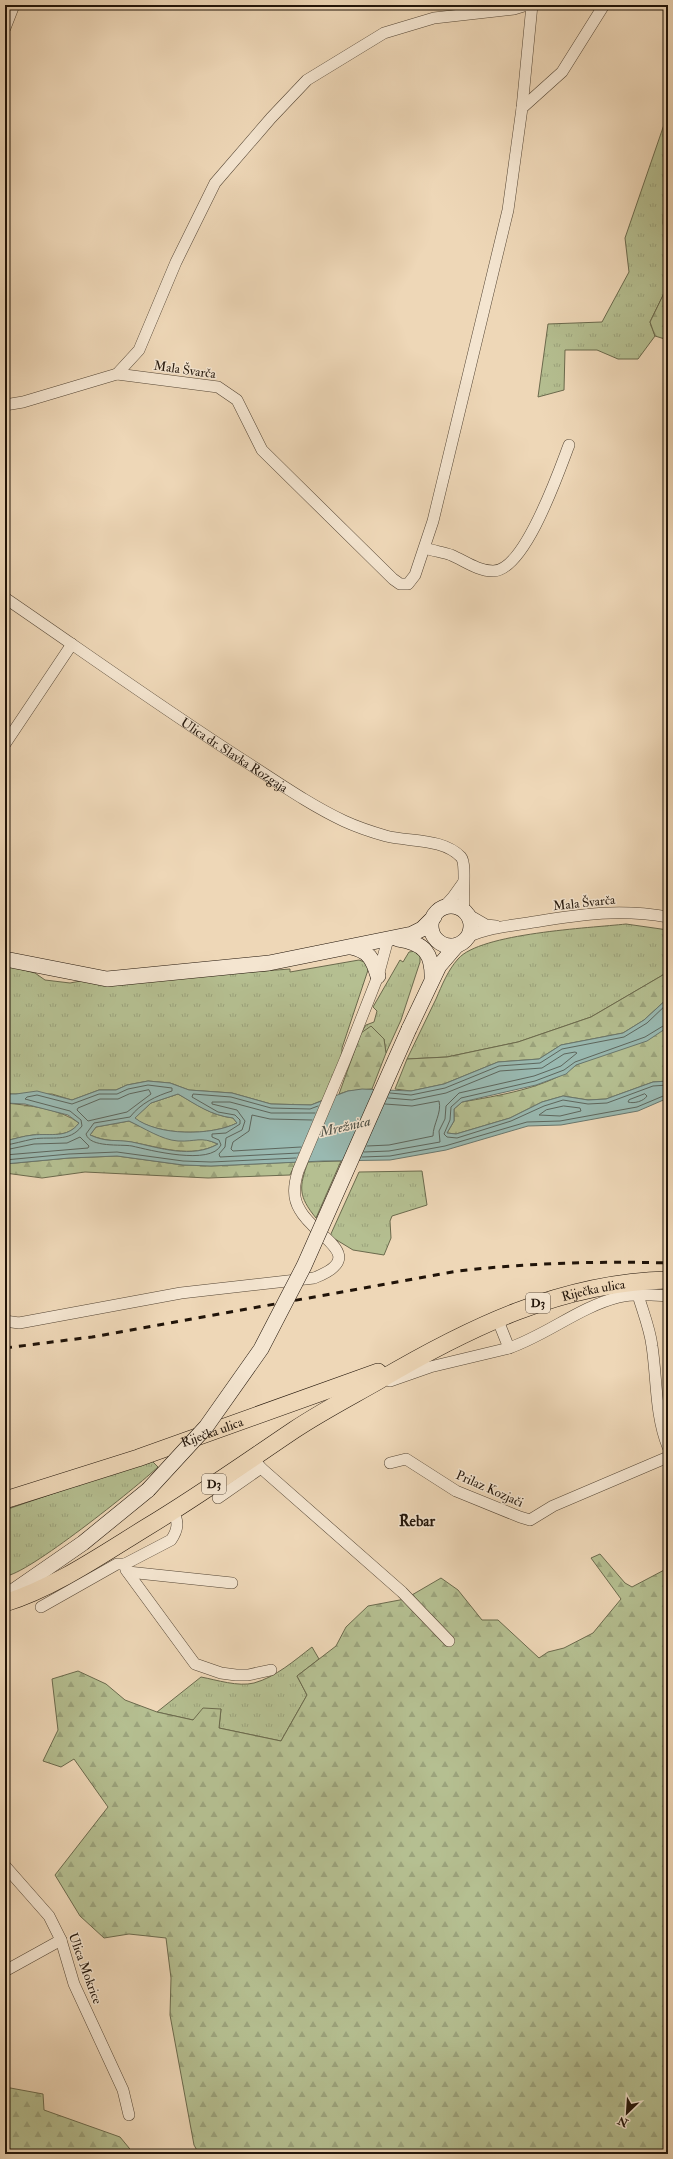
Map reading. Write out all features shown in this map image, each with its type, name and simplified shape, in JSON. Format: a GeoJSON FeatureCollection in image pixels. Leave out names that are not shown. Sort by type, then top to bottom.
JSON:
{"type":"FeatureCollection","features":[{"type":"Feature","properties":{"kind":"main road","name":"Riječka ulica"},"geometry":{"type":"LineString","coordinates":[[5,1603],[54,1582],[257,1463],[323,1412],[418,1357],[498,1318],[556,1297],[598,1287],[668,1280]]}},
{"type":"Feature","properties":{"kind":"main road","name":"Riječka ulica"},"geometry":{"type":"LineString","coordinates":[[5,1500],[138,1458],[418,1357]]}},
{"type":"Feature","properties":{"kind":"main road"},"geometry":{"type":"LineString","coordinates":[[220,1429],[306,1413],[323,1412]]}},
{"type":"Feature","properties":{"kind":"street"},"geometry":{"type":"LineString","coordinates":[[5,28],[14,5]]}},
{"type":"Feature","properties":{"kind":"street"},"geometry":{"type":"LineString","coordinates":[[117,374],[139,350],[176,262],[215,183],[271,118],[307,80],[384,33],[434,18],[514,9],[527,5]]}},
{"type":"Feature","properties":{"kind":"street"},"geometry":{"type":"LineString","coordinates":[[532,5],[522,108],[508,210],[433,521],[425,548],[450,555],[482,570],[502,570],[510,564],[525,544],[548,500],[569,445]]}},
{"type":"Feature","properties":{"kind":"street"},"geometry":{"type":"LineString","coordinates":[[522,108],[562,72],[600,6]]}},
{"type":"Feature","properties":{"kind":"street","name":"Mala Švarča"},"geometry":{"type":"LineString","coordinates":[[5,405],[23,402],[117,374],[218,387],[237,400],[262,450],[339,528],[400,584],[408,584],[415,575],[425,548]]}},
{"type":"Feature","properties":{"kind":"street","name":"Ulica dr. Slavka Rozgaja"},"geometry":{"type":"LineString","coordinates":[[5,598],[195,729],[320,808],[345,821],[387,836],[438,845],[452,851],[462,858],[464,871],[463,882]]}},
{"type":"Feature","properties":{"kind":"street"},"geometry":{"type":"LineString","coordinates":[[5,744],[72,644]]}},
{"type":"Feature","properties":{"kind":"street"},"geometry":{"type":"LineString","coordinates":[[5,1597],[117,1517],[148,1490],[206,1427],[261,1349],[304,1266],[432,980],[439,966],[462,941],[471,923],[465,912],[463,882]]}},
{"type":"Feature","properties":{"kind":"street"},"geometry":{"type":"LineString","coordinates":[[5,959],[107,979],[269,963],[412,934],[422,929],[438,913],[453,897],[463,882]]}},
{"type":"Feature","properties":{"kind":"street"},"geometry":{"type":"LineString","coordinates":[[439,966],[441,949],[432,930],[438,913],[453,906],[486,925],[502,927]]}},
{"type":"Feature","properties":{"kind":"street","name":"Mala Švarča"},"geometry":{"type":"LineString","coordinates":[[502,927],[597,912],[638,912],[668,917]]}},
{"type":"Feature","properties":{"kind":"street"},"geometry":{"type":"LineString","coordinates":[[412,934],[450,946],[502,927]]}},
{"type":"Feature","properties":{"kind":"street"},"geometry":{"type":"LineString","coordinates":[[5,1321],[19,1323],[181,1293],[314,1278],[330,1271],[339,1262],[338,1254],[333,1245],[300,1211],[295,1200],[294,1186],[298,1171],[345,1060],[378,976],[390,939]]}},
{"type":"Feature","properties":{"kind":"street"},"geometry":{"type":"LineString","coordinates":[[390,939],[413,942],[426,950],[432,969],[432,980]]}},
{"type":"Feature","properties":{"kind":"street"},"geometry":{"type":"LineString","coordinates":[[351,947],[361,949],[369,955],[374,962],[378,976]]}},
{"type":"Feature","properties":{"kind":"street"},"geometry":{"type":"LineString","coordinates":[[638,1295],[652,1344],[658,1404],[664,1436],[668,1447]]}},
{"type":"Feature","properties":{"kind":"street","name":"Riječka ulica"},"geometry":{"type":"LineString","coordinates":[[350,1397],[430,1367],[509,1348],[526,1342],[570,1316],[620,1296],[668,1296]]}},
{"type":"Feature","properties":{"kind":"street"},"geometry":{"type":"LineString","coordinates":[[498,1318],[509,1348]]}},
{"type":"Feature","properties":{"kind":"street","name":"Prilaz Kozjači"},"geometry":{"type":"LineString","coordinates":[[390,1463],[406,1459],[456,1491],[530,1520],[553,1506],[668,1457]]}},
{"type":"Feature","properties":{"kind":"street"},"geometry":{"type":"LineString","coordinates":[[218,1498],[257,1463],[402,1592],[449,1641]]}},
{"type":"Feature","properties":{"kind":"street"},"geometry":{"type":"LineString","coordinates":[[127,1568],[170,1540],[176,1533],[178,1524],[173,1511]]}},
{"type":"Feature","properties":{"kind":"street"},"geometry":{"type":"LineString","coordinates":[[41,1607],[118,1564],[127,1568],[232,1583]]}},
{"type":"Feature","properties":{"kind":"street"},"geometry":{"type":"LineString","coordinates":[[127,1568],[195,1664],[221,1673],[236,1675],[248,1675],[271,1670]]}},
{"type":"Feature","properties":{"kind":"street"},"geometry":{"type":"LineString","coordinates":[[5,1583],[30,1580]]}},
{"type":"Feature","properties":{"kind":"street","name":"Ulica Mokrice"},"geometry":{"type":"LineString","coordinates":[[5,1866],[49,1916],[61,1940],[74,1984],[123,2090],[129,2115]]}},
{"type":"Feature","properties":{"kind":"street"},"geometry":{"type":"LineString","coordinates":[[5,1971],[61,1940]]}},
{"type":"Feature","properties":{"kind":"green space"},"geometry":{"type":"Polygon","coordinates":[[[668,113],[663,223],[668,250],[668,285],[650,322],[655,336],[638,359],[618,359],[597,350],[565,350],[564,390],[538,397],[548,324],[602,322],[629,272],[625,238],[668,113]]]}},
{"type":"Feature","properties":{"kind":"green space"},"geometry":{"type":"Polygon","coordinates":[[[668,285],[668,340],[655,336],[650,322],[668,285]]]}},
{"type":"Feature","properties":{"kind":"green space"},"geometry":{"type":"Polygon","coordinates":[[[626,924],[668,930],[668,972],[591,1017],[518,1042],[447,1057],[407,1059],[448,973],[454,963],[470,950],[488,943],[537,933],[626,924]]]}},
{"type":"Feature","properties":{"kind":"green space"},"geometry":{"type":"Polygon","coordinates":[[[416,951],[420,954],[420,962],[401,1020],[386,1053],[384,1039],[361,1033],[366,1025],[374,1022],[377,1011],[373,1007],[400,960],[403,962],[409,952],[416,951]]]}},
{"type":"Feature","properties":{"kind":"green space"},"geometry":{"type":"Polygon","coordinates":[[[359,960],[367,963],[369,967],[342,1048],[342,1055],[323,1100],[311,1105],[271,1104],[232,1093],[189,1090],[170,1083],[148,1081],[127,1085],[116,1090],[99,1090],[72,1100],[52,1094],[5,1094],[5,965],[35,973],[45,980],[70,983],[91,979],[133,981],[290,969],[290,972],[359,960]]]}},
{"type":"Feature","properties":{"kind":"green space"},"geometry":{"type":"Polygon","coordinates":[[[668,972],[668,998],[644,1020],[623,1033],[561,1045],[539,1059],[498,1062],[444,1084],[411,1091],[395,1089],[407,1059],[447,1057],[518,1042],[591,1017],[668,972]]]}},
{"type":"Feature","properties":{"kind":"green space"},"geometry":{"type":"Polygon","coordinates":[[[371,1026],[384,1039],[386,1053],[372,1089],[348,1091],[339,1094],[361,1033],[371,1026]]]}},
{"type":"Feature","properties":{"kind":"green space"},"geometry":{"type":"Polygon","coordinates":[[[668,1027],[668,1081],[653,1082],[606,1099],[588,1100],[563,1096],[542,1102],[510,1118],[456,1134],[447,1133],[454,1121],[454,1109],[462,1102],[506,1094],[552,1080],[576,1065],[668,1027]]]}},
{"type":"Feature","properties":{"kind":"green space"},"geometry":{"type":"Polygon","coordinates":[[[178,1094],[211,1112],[233,1118],[237,1123],[213,1130],[185,1132],[157,1128],[144,1124],[134,1118],[151,1103],[178,1094]]]}},
{"type":"Feature","properties":{"kind":"green space"},"geometry":{"type":"Polygon","coordinates":[[[5,1103],[44,1108],[63,1114],[79,1123],[74,1128],[64,1133],[33,1135],[5,1141],[5,1103]]]}},
{"type":"Feature","properties":{"kind":"green space"},"geometry":{"type":"Polygon","coordinates":[[[129,1121],[163,1137],[189,1140],[205,1139],[218,1144],[197,1151],[186,1151],[164,1149],[131,1142],[106,1140],[90,1135],[96,1127],[129,1121]]]}},
{"type":"Feature","properties":{"kind":"green space"},"geometry":{"type":"Polygon","coordinates":[[[117,1156],[183,1165],[211,1166],[296,1162],[290,1175],[208,1178],[85,1172],[42,1178],[5,1173],[5,1164],[69,1158],[117,1156]]]}},
{"type":"Feature","properties":{"kind":"green space"},"geometry":{"type":"Polygon","coordinates":[[[341,1161],[316,1218],[306,1203],[302,1191],[303,1178],[308,1162],[341,1161]]]}},
{"type":"Feature","properties":{"kind":"green space"},"geometry":{"type":"Polygon","coordinates":[[[422,1171],[427,1205],[392,1216],[390,1221],[391,1238],[384,1255],[353,1250],[330,1236],[359,1172],[422,1171]]]}},
{"type":"Feature","properties":{"kind":"green space"},"geometry":{"type":"Polygon","coordinates":[[[151,1460],[158,1467],[129,1492],[82,1529],[35,1562],[17,1572],[5,1576],[5,1510],[151,1460]]]}},
{"type":"Feature","properties":{"kind":"green space"},"geometry":{"type":"Polygon","coordinates":[[[600,1554],[625,1583],[632,1587],[668,1568],[668,2154],[199,2154],[194,2145],[170,2015],[171,1978],[166,1938],[129,1934],[104,1938],[80,1916],[55,1875],[108,1807],[74,1759],[61,1767],[43,1761],[58,1730],[52,1679],[78,1671],[106,1684],[125,1700],[157,1712],[193,1720],[203,1708],[221,1709],[219,1728],[281,1741],[307,1695],[297,1676],[336,1646],[346,1627],[368,1606],[405,1599],[441,1578],[458,1590],[482,1620],[498,1620],[539,1658],[548,1652],[564,1648],[593,1633],[621,1599],[591,1558],[600,1554]]]}},
{"type":"Feature","properties":{"kind":"green space"},"geometry":{"type":"Polygon","coordinates":[[[312,1647],[319,1659],[297,1676],[307,1695],[281,1741],[219,1728],[221,1709],[193,1720],[157,1712],[201,1677],[234,1684],[254,1683],[270,1677],[292,1663],[312,1647]]]}},
{"type":"Feature","properties":{"kind":"green space"},"geometry":{"type":"Polygon","coordinates":[[[5,2087],[43,2094],[44,2110],[120,2137],[134,2154],[5,2154],[5,2087]]]}},
{"type":"Feature","properties":{"kind":"water","name":"Mrežnica"},"geometry":{"type":"Polygon","coordinates":[[[668,998],[668,1027],[647,1041],[576,1065],[566,1074],[536,1085],[462,1102],[454,1109],[454,1121],[447,1133],[456,1134],[510,1118],[542,1102],[563,1096],[588,1100],[606,1099],[653,1082],[668,1081],[668,1098],[638,1111],[561,1125],[528,1126],[446,1150],[390,1160],[323,1161],[211,1166],[183,1165],[117,1156],[69,1158],[5,1164],[5,1141],[29,1135],[64,1133],[74,1128],[79,1123],[68,1115],[25,1104],[5,1103],[5,1094],[37,1091],[72,1100],[99,1090],[116,1090],[127,1085],[148,1081],[170,1083],[189,1090],[232,1093],[271,1104],[311,1105],[348,1091],[362,1089],[411,1091],[444,1084],[498,1062],[539,1059],[561,1045],[623,1033],[644,1020],[668,998]],[[178,1094],[151,1103],[135,1118],[145,1124],[157,1128],[185,1132],[213,1130],[237,1123],[233,1118],[210,1112],[178,1094]],[[129,1121],[96,1127],[90,1135],[107,1140],[126,1141],[187,1152],[198,1151],[218,1144],[207,1140],[172,1140],[159,1136],[129,1121]]]}},
{"type":"Feature","properties":{"kind":"railway"},"geometry":{"type":"LineString","coordinates":[[5,1348],[92,1337],[458,1271],[563,1263],[668,1263]]}},
{"type":"Feature","properties":{"kind":"district","name":"Rebar"},"geometry":{"type":"Point","coordinates":[417,1521]}}]}
